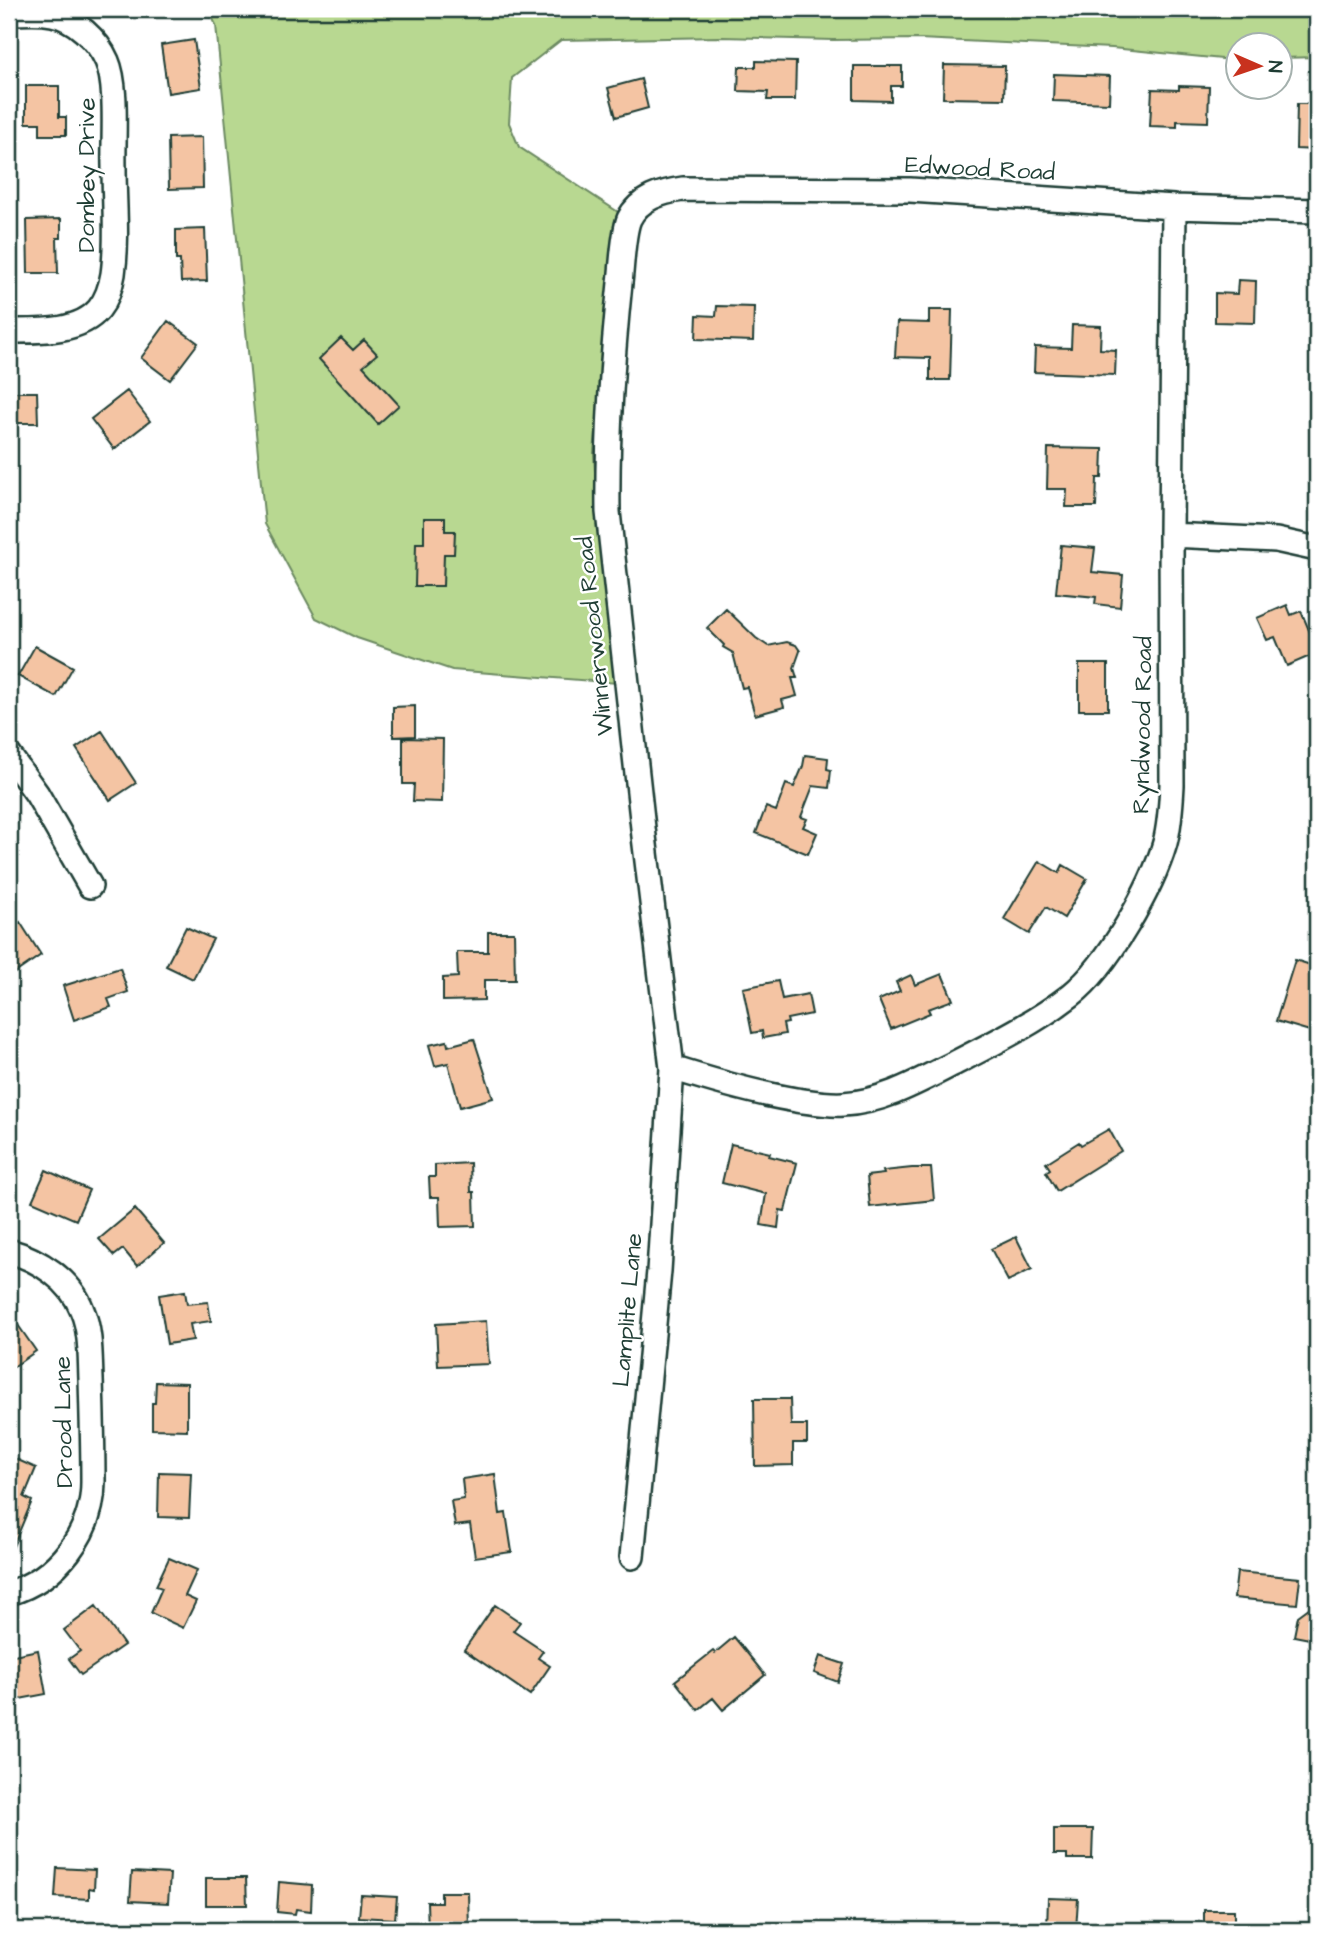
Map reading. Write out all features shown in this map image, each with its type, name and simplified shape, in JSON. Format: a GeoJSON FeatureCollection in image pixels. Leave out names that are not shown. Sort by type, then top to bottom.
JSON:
{"type":"FeatureCollection","features":[{"type":"Feature","properties":{"kind":"street","name":"Dombey Drive"},"geometry":{"type":"LineString","coordinates":[[9,13],[52,14],[66,19],[80,27],[91,38],[107,61],[113,90],[115,249],[106,299],[88,318],[54,330],[9,331]]}},
{"type":"Feature","properties":{"kind":"street","name":"Edwood Road"},"geometry":{"type":"LineString","coordinates":[[643,202],[662,192],[683,190],[897,190],[1174,208],[1317,211]]}},
{"type":"Feature","properties":{"kind":"street","name":"Winnerwood Road"},"geometry":{"type":"LineString","coordinates":[[643,202],[629,219],[620,279],[609,422],[608,512],[672,1068]]}},
{"type":"Feature","properties":{"kind":"street","name":"Ryndwood Road"},"geometry":{"type":"LineString","coordinates":[[672,1068],[752,1091],[817,1103],[843,1104],[873,1099],[906,1088],[1021,1029],[1073,993],[1096,971],[1115,943],[1154,873],[1170,819],[1174,208]]}},
{"type":"Feature","properties":{"kind":"street"},"geometry":{"type":"LineString","coordinates":[[1171,535],[1276,540],[1317,549]]}},
{"type":"Feature","properties":{"kind":"street"},"geometry":{"type":"LineString","coordinates":[[9,755],[37,794],[90,886]]}},
{"type":"Feature","properties":{"kind":"street","name":"Lamplite Lane"},"geometry":{"type":"LineString","coordinates":[[632,1557],[659,1270],[672,1068]]}},
{"type":"Feature","properties":{"kind":"street","name":"Drood Lane"},"geometry":{"type":"LineString","coordinates":[[9,1251],[28,1256],[46,1268],[61,1280],[82,1309],[90,1350],[93,1496],[83,1530],[61,1561],[49,1573],[9,1593]]}},
{"type":"Feature","properties":{"kind":"green space"},"geometry":{"type":"Polygon","coordinates":[[[208,9],[1317,9],[1317,57],[1294,58],[1294,32],[1224,32],[1224,59],[1112,48],[919,39],[721,37],[561,40],[512,78],[509,123],[519,147],[618,212],[614,224],[594,453],[597,510],[617,683],[452,670],[357,638],[316,618],[265,524],[216,25],[208,9]]]}},
{"type":"Feature","properties":{"kind":"building"},"geometry":{"type":"Polygon","coordinates":[[[194,40],[201,88],[168,93],[161,45],[194,40]]]}},
{"type":"Feature","properties":{"kind":"building"},"geometry":{"type":"Polygon","coordinates":[[[756,61],[796,62],[795,100],[767,100],[768,92],[738,91],[739,67],[756,67],[756,61]]]}},
{"type":"Feature","properties":{"kind":"building"},"geometry":{"type":"Polygon","coordinates":[[[944,65],[1005,66],[1004,99],[943,98],[944,65]]]}},
{"type":"Feature","properties":{"kind":"building"},"geometry":{"type":"Polygon","coordinates":[[[854,66],[902,66],[902,86],[891,86],[891,101],[854,100],[854,66]]]}},
{"type":"Feature","properties":{"kind":"building"},"geometry":{"type":"Polygon","coordinates":[[[1054,74],[1110,76],[1109,103],[1053,101],[1054,74]]]}},
{"type":"Feature","properties":{"kind":"building"},"geometry":{"type":"Polygon","coordinates":[[[641,79],[648,108],[616,117],[608,88],[641,79]]]}},
{"type":"Feature","properties":{"kind":"building"},"geometry":{"type":"Polygon","coordinates":[[[26,86],[59,86],[59,117],[66,117],[66,135],[40,135],[40,123],[26,123],[26,86]]]}},
{"type":"Feature","properties":{"kind":"building"},"geometry":{"type":"Polygon","coordinates":[[[1179,86],[1209,87],[1208,122],[1177,121],[1177,127],[1150,126],[1152,89],[1179,90],[1179,86]]]}},
{"type":"Feature","properties":{"kind":"building"},"geometry":{"type":"Polygon","coordinates":[[[1297,104],[1317,104],[1317,150],[1296,149],[1297,104]]]}},
{"type":"Feature","properties":{"kind":"building"},"geometry":{"type":"Polygon","coordinates":[[[202,137],[203,188],[169,189],[168,138],[202,137]]]}},
{"type":"Feature","properties":{"kind":"building"},"geometry":{"type":"Polygon","coordinates":[[[61,219],[61,238],[57,238],[58,273],[28,273],[27,220],[61,219]]]}},
{"type":"Feature","properties":{"kind":"building"},"geometry":{"type":"Polygon","coordinates":[[[205,229],[207,281],[181,282],[180,260],[176,260],[176,230],[205,229]]]}},
{"type":"Feature","properties":{"kind":"building"},"geometry":{"type":"Polygon","coordinates":[[[1238,280],[1256,281],[1255,323],[1215,322],[1215,293],[1237,294],[1238,280]]]}},
{"type":"Feature","properties":{"kind":"building"},"geometry":{"type":"Polygon","coordinates":[[[717,306],[754,307],[753,341],[696,339],[697,315],[716,316],[717,306]]]}},
{"type":"Feature","properties":{"kind":"building"},"geometry":{"type":"Polygon","coordinates":[[[929,310],[952,310],[950,380],[930,380],[930,358],[895,357],[897,322],[929,323],[929,310]]]}},
{"type":"Feature","properties":{"kind":"building"},"geometry":{"type":"Polygon","coordinates":[[[168,321],[198,343],[170,380],[141,358],[168,321]]]}},
{"type":"Feature","properties":{"kind":"building"},"geometry":{"type":"Polygon","coordinates":[[[1072,325],[1101,326],[1100,349],[1116,350],[1115,375],[1034,372],[1035,347],[1071,348],[1072,325]]]}},
{"type":"Feature","properties":{"kind":"building"},"geometry":{"type":"Polygon","coordinates":[[[341,338],[353,350],[364,340],[377,354],[363,366],[399,405],[378,424],[319,359],[341,338]]]}},
{"type":"Feature","properties":{"kind":"building"},"geometry":{"type":"Polygon","coordinates":[[[127,391],[150,421],[114,449],[91,419],[127,391]]]}},
{"type":"Feature","properties":{"kind":"building"},"geometry":{"type":"Polygon","coordinates":[[[9,392],[37,392],[38,423],[9,423],[9,392]]]}},
{"type":"Feature","properties":{"kind":"building"},"geometry":{"type":"Polygon","coordinates":[[[1048,448],[1103,449],[1102,478],[1097,478],[1096,507],[1066,507],[1067,489],[1047,489],[1048,448]]]}},
{"type":"Feature","properties":{"kind":"building"},"geometry":{"type":"Polygon","coordinates":[[[424,518],[445,518],[445,531],[455,531],[454,554],[444,554],[443,586],[415,586],[416,543],[424,543],[424,518]]]}},
{"type":"Feature","properties":{"kind":"building"},"geometry":{"type":"Polygon","coordinates":[[[1061,545],[1095,548],[1092,572],[1123,575],[1120,607],[1095,604],[1096,597],[1056,593],[1061,545]]]}},
{"type":"Feature","properties":{"kind":"building"},"geometry":{"type":"Polygon","coordinates":[[[1287,605],[1291,615],[1301,611],[1317,653],[1287,666],[1275,637],[1267,640],[1257,618],[1287,605]]]}},
{"type":"Feature","properties":{"kind":"building"},"geometry":{"type":"Polygon","coordinates":[[[726,609],[768,646],[787,642],[796,645],[800,651],[794,668],[797,678],[792,678],[797,696],[782,700],[784,707],[755,715],[747,687],[742,688],[733,653],[723,647],[707,628],[726,609]]]}},
{"type":"Feature","properties":{"kind":"building"},"geometry":{"type":"Polygon","coordinates":[[[35,646],[73,667],[56,697],[18,676],[35,646]]]}},
{"type":"Feature","properties":{"kind":"building"},"geometry":{"type":"Polygon","coordinates":[[[1079,664],[1108,664],[1108,710],[1079,710],[1079,664]]]}},
{"type":"Feature","properties":{"kind":"building"},"geometry":{"type":"Polygon","coordinates":[[[415,706],[415,736],[393,737],[393,707],[415,706]]]}},
{"type":"Feature","properties":{"kind":"building"},"geometry":{"type":"Polygon","coordinates":[[[102,731],[136,783],[110,800],[76,748],[102,731]]]}},
{"type":"Feature","properties":{"kind":"building"},"geometry":{"type":"Polygon","coordinates":[[[403,738],[443,739],[442,802],[413,801],[414,784],[403,784],[403,738]]]}},
{"type":"Feature","properties":{"kind":"building"},"geometry":{"type":"Polygon","coordinates":[[[805,755],[828,758],[827,769],[831,770],[829,788],[813,786],[801,817],[807,819],[803,827],[817,833],[808,854],[756,833],[766,807],[776,811],[786,784],[794,787],[805,755]]]}},
{"type":"Feature","properties":{"kind":"building"},"geometry":{"type":"Polygon","coordinates":[[[1039,861],[1059,873],[1063,865],[1087,879],[1064,918],[1046,907],[1029,934],[1004,919],[1039,861]]]}},
{"type":"Feature","properties":{"kind":"building"},"geometry":{"type":"Polygon","coordinates":[[[20,922],[41,955],[9,977],[9,929],[20,922]]]}},
{"type":"Feature","properties":{"kind":"building"},"geometry":{"type":"Polygon","coordinates":[[[186,927],[213,939],[193,979],[166,966],[186,927]]]}},
{"type":"Feature","properties":{"kind":"building"},"geometry":{"type":"Polygon","coordinates":[[[488,932],[514,932],[515,980],[484,980],[484,1000],[443,1001],[443,978],[458,977],[457,952],[488,952],[488,932]]]}},
{"type":"Feature","properties":{"kind":"building"},"geometry":{"type":"Polygon","coordinates":[[[1295,960],[1317,967],[1317,1018],[1313,1032],[1276,1021],[1295,960]]]}},
{"type":"Feature","properties":{"kind":"building"},"geometry":{"type":"Polygon","coordinates":[[[120,968],[128,992],[108,999],[111,1007],[74,1020],[63,986],[120,968]]]}},
{"type":"Feature","properties":{"kind":"building"},"geometry":{"type":"Polygon","coordinates":[[[942,974],[953,1000],[928,1009],[930,1013],[891,1029],[879,1000],[900,991],[896,982],[911,975],[915,985],[942,974]]]}},
{"type":"Feature","properties":{"kind":"building"},"geometry":{"type":"Polygon","coordinates":[[[778,981],[782,999],[808,994],[812,1014],[787,1019],[788,1023],[783,1024],[785,1034],[763,1038],[762,1031],[752,1033],[743,988],[778,981]]]}},
{"type":"Feature","properties":{"kind":"building"},"geometry":{"type":"Polygon","coordinates":[[[474,1039],[493,1098],[460,1107],[448,1063],[435,1066],[429,1045],[447,1041],[448,1046],[474,1039]]]}},
{"type":"Feature","properties":{"kind":"building"},"geometry":{"type":"Polygon","coordinates":[[[1109,1129],[1121,1151],[1057,1191],[1046,1172],[1050,1169],[1046,1163],[1079,1142],[1081,1145],[1109,1129]]]}},
{"type":"Feature","properties":{"kind":"building"},"geometry":{"type":"Polygon","coordinates":[[[731,1144],[770,1153],[769,1156],[797,1163],[785,1211],[780,1210],[778,1228],[761,1225],[766,1194],[722,1183],[731,1144]]]}},
{"type":"Feature","properties":{"kind":"building"},"geometry":{"type":"Polygon","coordinates":[[[470,1163],[475,1226],[440,1227],[439,1197],[430,1197],[429,1177],[435,1177],[435,1165],[470,1163]]]}},
{"type":"Feature","properties":{"kind":"building"},"geometry":{"type":"Polygon","coordinates":[[[931,1168],[934,1200],[870,1207],[867,1176],[884,1174],[883,1171],[931,1168]]]}},
{"type":"Feature","properties":{"kind":"building"},"geometry":{"type":"Polygon","coordinates":[[[46,1170],[89,1190],[76,1220],[32,1201],[46,1170]]]}},
{"type":"Feature","properties":{"kind":"building"},"geometry":{"type":"Polygon","coordinates":[[[135,1209],[164,1243],[137,1266],[123,1249],[114,1256],[99,1239],[135,1209]]]}},
{"type":"Feature","properties":{"kind":"building"},"geometry":{"type":"Polygon","coordinates":[[[1016,1237],[1032,1269],[1008,1281],[991,1249],[1016,1237]]]}},
{"type":"Feature","properties":{"kind":"building"},"geometry":{"type":"Polygon","coordinates":[[[185,1291],[187,1304],[208,1302],[211,1321],[190,1324],[193,1340],[167,1344],[159,1295],[185,1291]]]}},
{"type":"Feature","properties":{"kind":"building"},"geometry":{"type":"Polygon","coordinates":[[[9,1312],[36,1351],[9,1370],[9,1312]]]}},
{"type":"Feature","properties":{"kind":"building"},"geometry":{"type":"Polygon","coordinates":[[[486,1321],[489,1364],[438,1366],[436,1324],[486,1321]]]}},
{"type":"Feature","properties":{"kind":"building"},"geometry":{"type":"Polygon","coordinates":[[[156,1382],[187,1383],[187,1430],[152,1429],[152,1403],[155,1403],[156,1382]]]}},
{"type":"Feature","properties":{"kind":"building"},"geometry":{"type":"Polygon","coordinates":[[[754,1399],[790,1399],[791,1425],[807,1425],[807,1443],[793,1443],[793,1465],[755,1466],[754,1399]]]}},
{"type":"Feature","properties":{"kind":"building"},"geometry":{"type":"Polygon","coordinates":[[[9,1456],[36,1468],[24,1497],[32,1501],[9,1556],[9,1456]]]}},
{"type":"Feature","properties":{"kind":"building"},"geometry":{"type":"Polygon","coordinates":[[[159,1472],[191,1473],[189,1518],[158,1517],[159,1472]]]}},
{"type":"Feature","properties":{"kind":"building"},"geometry":{"type":"Polygon","coordinates":[[[495,1474],[500,1514],[506,1513],[512,1552],[475,1557],[470,1524],[455,1526],[451,1501],[464,1499],[462,1479],[495,1474]]]}},
{"type":"Feature","properties":{"kind":"building"},"geometry":{"type":"Polygon","coordinates":[[[169,1558],[197,1570],[185,1596],[196,1601],[183,1628],[151,1613],[162,1588],[156,1586],[169,1558]]]}},
{"type":"Feature","properties":{"kind":"building"},"geometry":{"type":"Polygon","coordinates":[[[1237,1572],[1300,1578],[1297,1604],[1234,1598],[1237,1572]]]}},
{"type":"Feature","properties":{"kind":"building"},"geometry":{"type":"Polygon","coordinates":[[[1317,1602],[1315,1640],[1294,1636],[1298,1616],[1317,1602]]]}},
{"type":"Feature","properties":{"kind":"building"},"geometry":{"type":"Polygon","coordinates":[[[495,1605],[520,1622],[513,1631],[543,1651],[538,1658],[550,1666],[530,1695],[464,1650],[495,1605]]]}},
{"type":"Feature","properties":{"kind":"building"},"geometry":{"type":"Polygon","coordinates":[[[96,1606],[124,1645],[81,1675],[69,1659],[80,1651],[64,1630],[96,1606]]]}},
{"type":"Feature","properties":{"kind":"building"},"geometry":{"type":"Polygon","coordinates":[[[734,1637],[765,1675],[723,1710],[713,1698],[698,1710],[675,1681],[734,1637]]]}},
{"type":"Feature","properties":{"kind":"building"},"geometry":{"type":"Polygon","coordinates":[[[38,1650],[46,1694],[9,1701],[9,1656],[38,1650]]]}},
{"type":"Feature","properties":{"kind":"building"},"geometry":{"type":"Polygon","coordinates":[[[820,1656],[844,1664],[838,1682],[814,1673],[820,1656]]]}},
{"type":"Feature","properties":{"kind":"building"},"geometry":{"type":"Polygon","coordinates":[[[1054,1829],[1093,1829],[1092,1859],[1067,1859],[1067,1854],[1054,1854],[1054,1829]]]}},
{"type":"Feature","properties":{"kind":"building"},"geometry":{"type":"Polygon","coordinates":[[[57,1868],[95,1870],[94,1889],[89,1888],[89,1899],[55,1897],[57,1868]]]}},
{"type":"Feature","properties":{"kind":"building"},"geometry":{"type":"Polygon","coordinates":[[[132,1872],[170,1874],[168,1903],[130,1901],[132,1872]]]}},
{"type":"Feature","properties":{"kind":"building"},"geometry":{"type":"Polygon","coordinates":[[[206,1878],[246,1878],[247,1905],[206,1905],[206,1878]]]}},
{"type":"Feature","properties":{"kind":"building"},"geometry":{"type":"Polygon","coordinates":[[[279,1882],[312,1885],[311,1911],[296,1909],[295,1914],[277,1912],[279,1882]]]}},
{"type":"Feature","properties":{"kind":"building"},"geometry":{"type":"Polygon","coordinates":[[[441,1892],[468,1892],[469,1930],[428,1930],[427,1902],[441,1902],[441,1892]]]}},
{"type":"Feature","properties":{"kind":"building"},"geometry":{"type":"Polygon","coordinates":[[[361,1895],[397,1897],[395,1919],[359,1917],[361,1895]]]}},
{"type":"Feature","properties":{"kind":"building"},"geometry":{"type":"Polygon","coordinates":[[[1048,1898],[1078,1899],[1076,1930],[1047,1930],[1048,1898]]]}},
{"type":"Feature","properties":{"kind":"building"},"geometry":{"type":"Polygon","coordinates":[[[1204,1910],[1234,1910],[1234,1930],[1204,1930],[1204,1910]]]}}]}
